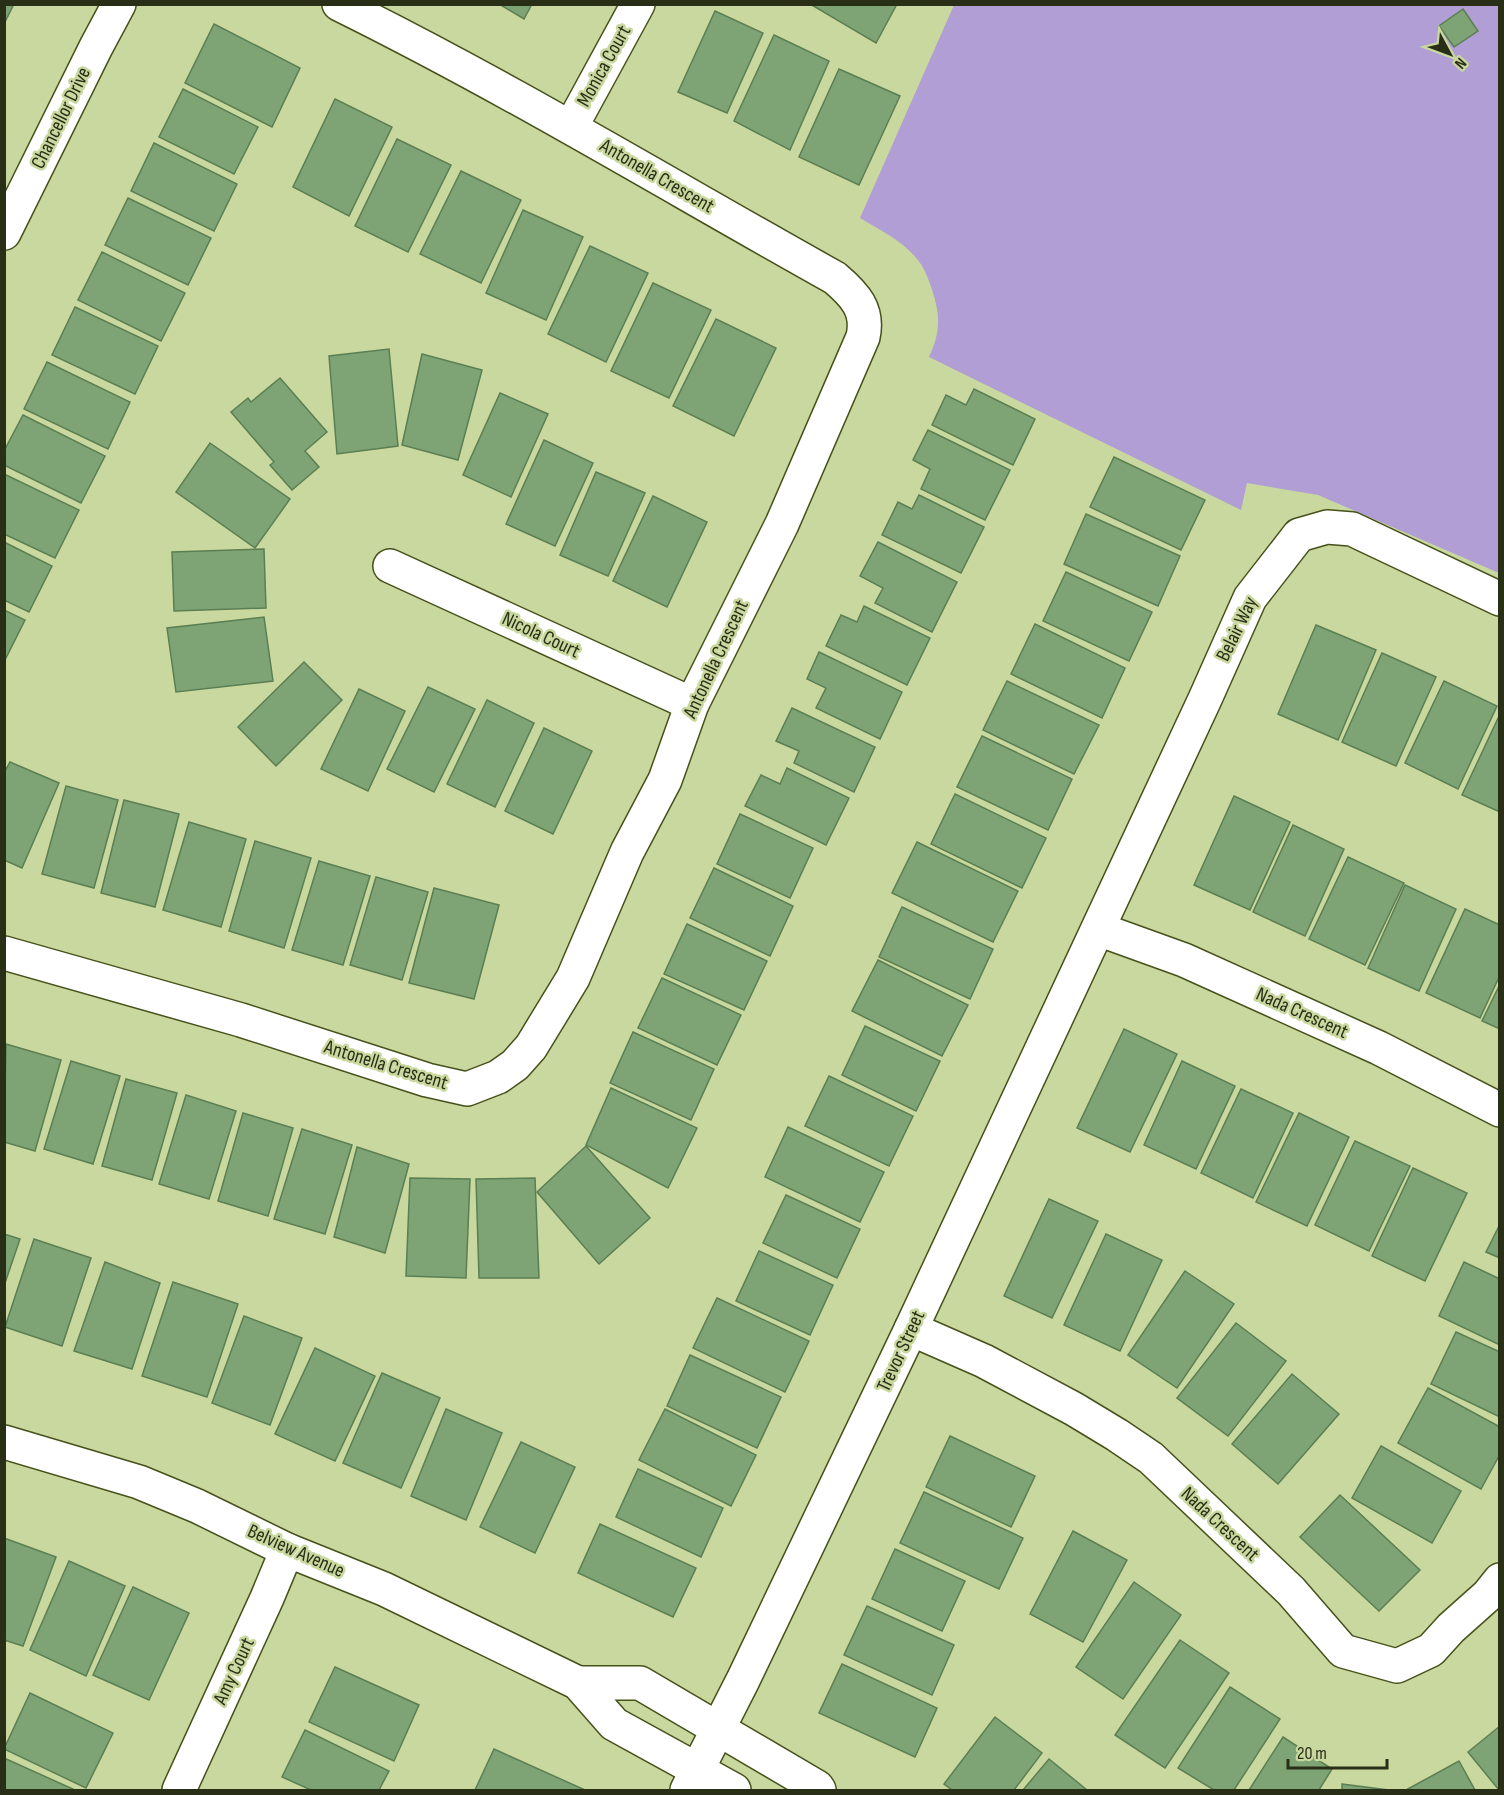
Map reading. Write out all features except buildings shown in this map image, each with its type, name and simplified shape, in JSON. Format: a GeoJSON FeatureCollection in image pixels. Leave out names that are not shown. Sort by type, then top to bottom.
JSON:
{"type":"FeatureCollection","features":[{"type":"Feature","properties":{"kind":"street","name":"Chancellor Drive"},"geometry":{"type":"LineString","coordinates":[[4,233],[119,4]]}},
{"type":"Feature","properties":{"kind":"street","name":"Antonella Crescent"},"geometry":{"type":"LineString","coordinates":[[4,953],[241,1020],[428,1080],[467,1089],[498,1077],[515,1065],[551,1018],[573,978],[627,852],[665,780],[692,704],[782,524],[863,337],[866,326],[861,305],[854,295],[835,278],[571,127],[419,44],[339,4]]}},
{"type":"Feature","properties":{"kind":"street","name":"Monica Court"},"geometry":{"type":"LineString","coordinates":[[571,127],[638,4]]}},
{"type":"Feature","properties":{"kind":"street","name":"Belair Way"},"geometry":{"type":"LineString","coordinates":[[1098,929],[1250,598],[1299,535],[1327,527],[1352,529],[1500,599]]}},
{"type":"Feature","properties":{"kind":"street","name":"Nicola Court"},"geometry":{"type":"LineString","coordinates":[[390,566],[692,704]]}},
{"type":"Feature","properties":{"kind":"street","name":"Nada Crescent"},"geometry":{"type":"LineString","coordinates":[[1098,929],[1184,960],[1379,1048],[1500,1110]]}},
{"type":"Feature","properties":{"kind":"street","name":"Trevor Street"},"geometry":{"type":"LineString","coordinates":[[692,1780],[911,1329],[1098,929]]}},
{"type":"Feature","properties":{"kind":"street","name":"Nada Crescent"},"geometry":{"type":"LineString","coordinates":[[911,1329],[984,1361],[1074,1409],[1151,1458],[1291,1591],[1343,1651],[1397,1666],[1431,1650],[1500,1580]]}},
{"type":"Feature","properties":{"kind":"street","name":"Belview Avenue"},"geometry":{"type":"LineString","coordinates":[[4,1442],[139,1482],[197,1506],[287,1550],[384,1588],[578,1683],[614,1724],[692,1780],[734,1791]]}},
{"type":"Feature","properties":{"kind":"street","name":"Amy Court"},"geometry":{"type":"LineString","coordinates":[[179,1791],[287,1550]]}},
{"type":"Feature","properties":{"kind":"street","name":"Belview Avenue"},"geometry":{"type":"LineString","coordinates":[[578,1683],[640,1683],[817,1787],[819,1791]]}},
{"type":"Feature","properties":{"kind":"shaded area"},"geometry":{"type":"Polygon","coordinates":[[[954,5],[1499,5],[1499,573],[1318,495],[1247,483],[1241,510],[929,357],[938,329],[938,312],[925,271],[905,247],[860,218],[954,5]]]}}]}
